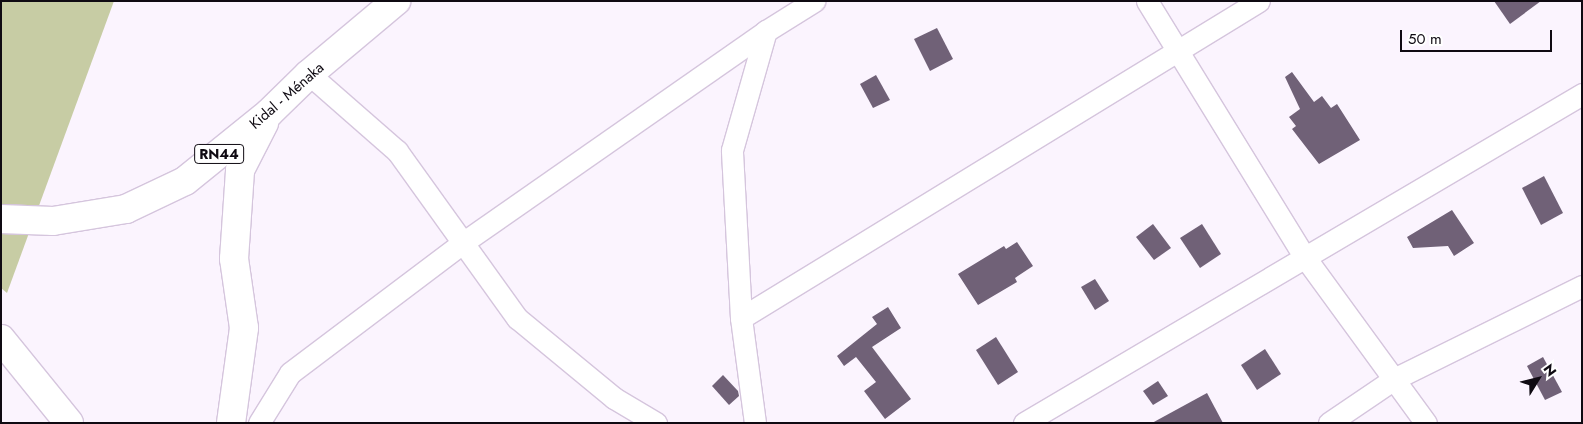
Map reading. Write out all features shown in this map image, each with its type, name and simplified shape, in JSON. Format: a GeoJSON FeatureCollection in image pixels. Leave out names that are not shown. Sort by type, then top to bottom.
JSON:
{"type":"FeatureCollection","features":[{"type":"Feature","properties":{"kind":"main road","name":"Kidal - Ménaka"},"geometry":{"type":"LineString","coordinates":[[1,218],[53,221],[126,208],[185,181],[269,113],[309,74],[396,1]]}},
{"type":"Feature","properties":{"kind":"main road","name":"RN44"},"geometry":{"type":"LineString","coordinates":[[231,423],[244,328],[234,259],[240,170],[269,113]]}},
{"type":"Feature","properties":{"kind":"main road"},"geometry":{"type":"LineString","coordinates":[[1,339],[69,423]]}},
{"type":"Feature","properties":{"kind":"street"},"geometry":{"type":"LineString","coordinates":[[259,423],[290,373],[461,244],[766,31],[814,1]]}},
{"type":"Feature","properties":{"kind":"street"},"geometry":{"type":"LineString","coordinates":[[1146,1],[1304,256],[1426,423]]}},
{"type":"Feature","properties":{"kind":"street"},"geometry":{"type":"LineString","coordinates":[[741,318],[1178,53],[1259,1]]}},
{"type":"Feature","properties":{"kind":"street"},"geometry":{"type":"LineString","coordinates":[[756,423],[741,318],[732,150],[766,31]]}},
{"type":"Feature","properties":{"kind":"street"},"geometry":{"type":"LineString","coordinates":[[309,74],[397,151],[461,244],[517,318],[614,398],[656,423]]}},
{"type":"Feature","properties":{"kind":"street"},"geometry":{"type":"LineString","coordinates":[[1024,423],[1304,256],[1582,94]]}},
{"type":"Feature","properties":{"kind":"street"},"geometry":{"type":"LineString","coordinates":[[1328,423],[1394,379],[1582,286]]}},
{"type":"Feature","properties":{"kind":"green space"},"geometry":{"type":"Polygon","coordinates":[[[1,1],[114,1],[7,293],[1,288],[1,1]]]}},
{"type":"Feature","properties":{"kind":"building"},"geometry":{"type":"Polygon","coordinates":[[[1494,1],[1541,1],[1510,24],[1494,1]]]}},
{"type":"Feature","properties":{"kind":"building"},"geometry":{"type":"Polygon","coordinates":[[[937,28],[953,59],[930,71],[914,39],[937,28]]]}},
{"type":"Feature","properties":{"kind":"building"},"geometry":{"type":"Polygon","coordinates":[[[1292,72],[1314,102],[1322,96],[1331,108],[1337,104],[1360,140],[1319,164],[1292,129],[1296,126],[1289,117],[1300,109],[1285,77],[1292,72]]]}},
{"type":"Feature","properties":{"kind":"building"},"geometry":{"type":"Polygon","coordinates":[[[876,75],[890,100],[873,108],[860,84],[876,75]]]}},
{"type":"Feature","properties":{"kind":"building"},"geometry":{"type":"Polygon","coordinates":[[[1544,176],[1563,213],[1541,225],[1522,188],[1544,176]]]}},
{"type":"Feature","properties":{"kind":"building"},"geometry":{"type":"Polygon","coordinates":[[[1452,210],[1474,243],[1454,256],[1448,246],[1413,248],[1407,237],[1452,210]]]}},
{"type":"Feature","properties":{"kind":"building"},"geometry":{"type":"Polygon","coordinates":[[[1153,224],[1171,248],[1154,260],[1136,237],[1153,224]]]}},
{"type":"Feature","properties":{"kind":"building"},"geometry":{"type":"Polygon","coordinates":[[[1202,224],[1221,254],[1200,268],[1180,238],[1202,224]]]}},
{"type":"Feature","properties":{"kind":"building"},"geometry":{"type":"Polygon","coordinates":[[[1017,242],[1033,266],[1015,278],[1017,282],[978,305],[958,274],[1004,246],[1006,249],[1017,242]]]}},
{"type":"Feature","properties":{"kind":"building"},"geometry":{"type":"Polygon","coordinates":[[[1095,279],[1109,301],[1095,310],[1081,287],[1095,279]]]}},
{"type":"Feature","properties":{"kind":"building"},"geometry":{"type":"Polygon","coordinates":[[[888,307],[901,328],[872,347],[911,399],[885,419],[864,391],[876,382],[856,357],[844,366],[837,356],[877,324],[872,317],[888,307]]]}},
{"type":"Feature","properties":{"kind":"building"},"geometry":{"type":"Polygon","coordinates":[[[996,337],[1018,372],[998,385],[976,350],[996,337]]]}},
{"type":"Feature","properties":{"kind":"building"},"geometry":{"type":"Polygon","coordinates":[[[1265,349],[1281,374],[1257,390],[1241,365],[1265,349]]]}},
{"type":"Feature","properties":{"kind":"building"},"geometry":{"type":"Polygon","coordinates":[[[1543,357],[1562,392],[1545,400],[1527,366],[1543,357]]]}},
{"type":"Feature","properties":{"kind":"building"},"geometry":{"type":"Polygon","coordinates":[[[723,375],[738,391],[739,396],[729,405],[712,386],[723,375]]]}},
{"type":"Feature","properties":{"kind":"building"},"geometry":{"type":"Polygon","coordinates":[[[1158,381],[1168,396],[1153,405],[1143,391],[1158,381]]]}},
{"type":"Feature","properties":{"kind":"building"},"geometry":{"type":"Polygon","coordinates":[[[1207,393],[1223,423],[1152,423],[1207,393]]]}}]}
